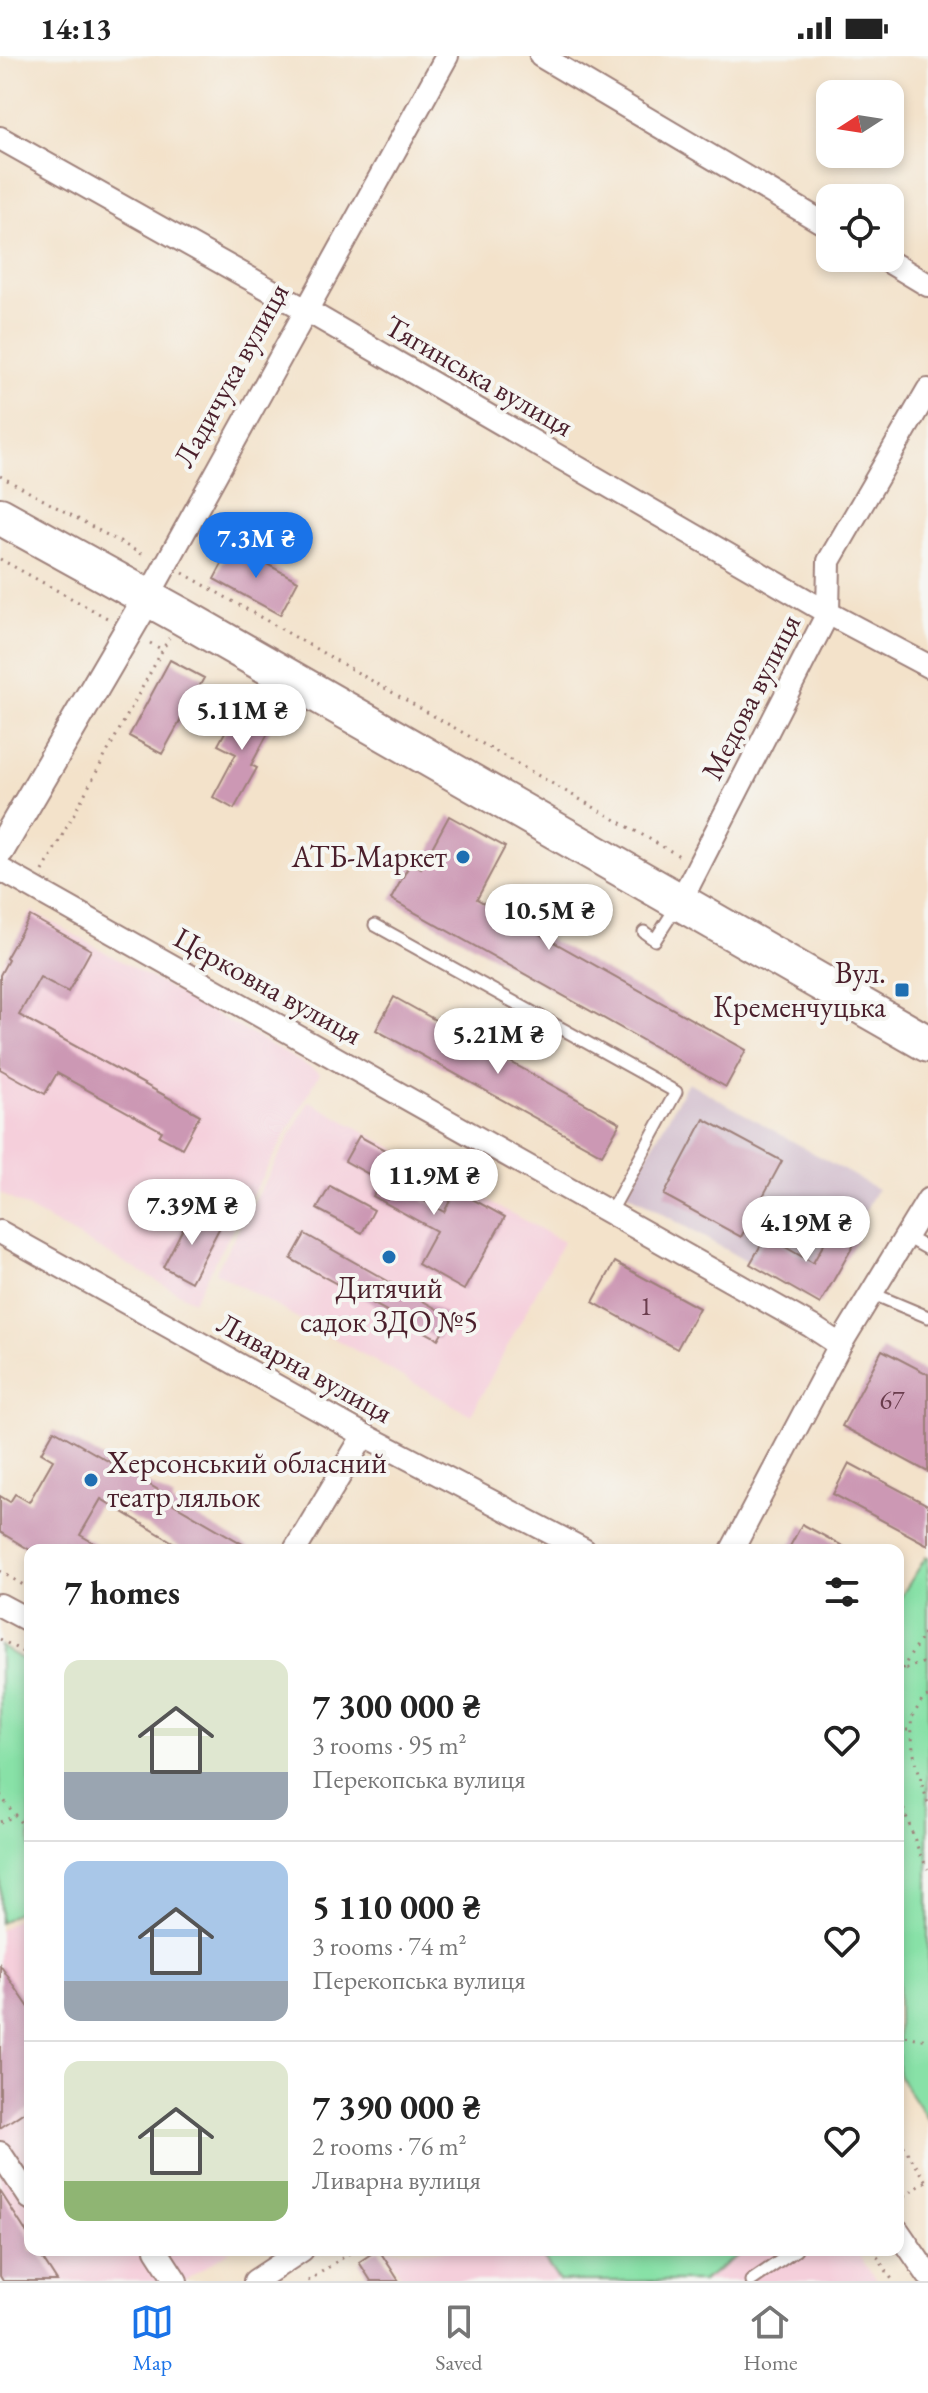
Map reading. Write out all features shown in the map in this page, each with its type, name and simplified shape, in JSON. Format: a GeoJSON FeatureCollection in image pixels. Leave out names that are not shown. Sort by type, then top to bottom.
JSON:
{"type":"FeatureCollection","features":[{"type":"Feature","properties":{"kind":"main road"},"geometry":{"type":"LineString","coordinates":[[0,516],[148,597],[928,1044]]}},
{"type":"Feature","properties":{"kind":"street","name":"Ладичука вулиця"},"geometry":{"type":"LineString","coordinates":[[0,850],[129,631],[447,56]]}},
{"type":"Feature","properties":{"kind":"street"},"geometry":{"type":"LineString","coordinates":[[541,56],[816,219]]}},
{"type":"Feature","properties":{"kind":"street","name":"Тягинська вулиця"},"geometry":{"type":"LineString","coordinates":[[0,138],[306,310],[828,613],[928,666]]}},
{"type":"Feature","properties":{"kind":"street"},"geometry":{"type":"LineString","coordinates":[[904,271],[928,285]]}},
{"type":"Feature","properties":{"kind":"street","name":"Медова вулиця"},"geometry":{"type":"LineString","coordinates":[[680,902],[828,613],[829,561],[928,390]]}},
{"type":"Feature","properties":{"kind":"street","name":"Церковна вулиця"},"geometry":{"type":"LineString","coordinates":[[0,869],[840,1345]]}},
{"type":"Feature","properties":{"kind":"street"},"geometry":{"type":"LineString","coordinates":[[735,1544],[840,1345],[928,1200]]}},
{"type":"Feature","properties":{"kind":"street","name":"Ливарна вулиця"},"geometry":{"type":"LineString","coordinates":[[0,1232],[364,1435],[573,1544]]}},
{"type":"Feature","properties":{"kind":"street"},"geometry":{"type":"LineString","coordinates":[[299,1544],[364,1435]]}},
{"type":"Feature","properties":{"kind":"street"},"geometry":{"type":"LineString","coordinates":[[0,1605],[24,1618]]}},
{"type":"Feature","properties":{"kind":"street"},"geometry":{"type":"LineString","coordinates":[[0,2153],[24,2189]]}},
{"type":"Feature","properties":{"kind":"street"},"geometry":{"type":"LineString","coordinates":[[904,2240],[928,2275]]}},
{"type":"Feature","properties":{"kind":"street"},"geometry":{"type":"LineString","coordinates":[[160,2256],[176,2281]]}},
{"type":"Feature","properties":{"kind":"street"},"geometry":{"type":"LineString","coordinates":[[255,2281],[293,2256]]}},
{"type":"Feature","properties":{"kind":"lane"},"geometry":{"type":"LineString","coordinates":[[644,932],[655,940],[680,902]]}},
{"type":"Feature","properties":{"kind":"lane"},"geometry":{"type":"LineString","coordinates":[[375,925],[676,1092],[610,1213]]}},
{"type":"Feature","properties":{"kind":"lane"},"geometry":{"type":"LineString","coordinates":[[905,1236],[928,1249]]}},
{"type":"Feature","properties":{"kind":"lane"},"geometry":{"type":"LineString","coordinates":[[871,1293],[928,1317]]}},
{"type":"Feature","properties":{"kind":"lane"},"geometry":{"type":"LineString","coordinates":[[751,2281],[785,2256]]}},
{"type":"Feature","properties":{"kind":"path"},"geometry":{"type":"LineString","coordinates":[[0,476],[143,555],[165,563],[698,867]]}},
{"type":"Feature","properties":{"kind":"path"},"geometry":{"type":"LineString","coordinates":[[0,559],[163,650]]}},
{"type":"Feature","properties":{"kind":"path"},"geometry":{"type":"LineString","coordinates":[[34,888],[181,616]]}},
{"type":"Feature","properties":{"kind":"path"},"geometry":{"type":"LineString","coordinates":[[0,1571],[24,1585]]}},
{"type":"Feature","properties":{"kind":"path"},"geometry":{"type":"LineString","coordinates":[[904,1664],[928,1627]]}},
{"type":"Feature","properties":{"kind":"path"},"geometry":{"type":"LineString","coordinates":[[0,1639],[24,1653]]}},
{"type":"Feature","properties":{"kind":"path"},"geometry":{"type":"LineString","coordinates":[[904,1669],[928,1661]]}},
{"type":"Feature","properties":{"kind":"path"},"geometry":{"type":"LineString","coordinates":[[928,1697],[923,1699],[911,1719],[913,1751],[928,1804]]}},
{"type":"Feature","properties":{"kind":"path"},"geometry":{"type":"LineString","coordinates":[[904,1730],[912,1730]]}},
{"type":"Feature","properties":{"kind":"path"},"geometry":{"type":"LineString","coordinates":[[0,1795],[24,1827]]}},
{"type":"Feature","properties":{"kind":"path"},"geometry":{"type":"LineString","coordinates":[[904,1810],[928,1869]]}},
{"type":"Feature","properties":{"kind":"path"},"geometry":{"type":"LineString","coordinates":[[0,1822],[16,1816]]}},
{"type":"Feature","properties":{"kind":"path"},"geometry":{"type":"LineString","coordinates":[[904,2036],[928,2040]]}},
{"type":"Feature","properties":{"kind":"path"},"geometry":{"type":"LineString","coordinates":[[904,2147],[928,2181],[904,2197]]}},
{"type":"Feature","properties":{"kind":"path"},"geometry":{"type":"LineString","coordinates":[[308,2281],[345,2256]]}},
{"type":"Feature","properties":{"kind":"path"},"geometry":{"type":"LineString","coordinates":[[877,2256],[893,2281]]}},
{"type":"Feature","properties":{"kind":"shaded area"},"geometry":{"type":"Polygon","coordinates":[[[32,911],[320,1073],[193,1301],[0,1193],[0,968],[32,911]]]}},
{"type":"Feature","properties":{"kind":"shaded area"},"geometry":{"type":"Polygon","coordinates":[[[688,1082],[877,1189],[816,1301],[626,1193],[688,1082]]]}},
{"type":"Feature","properties":{"kind":"shaded area","name":"Дитячий садок ЗДО №5"},"geometry":{"type":"Polygon","coordinates":[[[309,1101],[563,1242],[471,1415],[215,1272],[309,1101]]]}},
{"type":"Feature","properties":{"kind":"shaded area"},"geometry":{"type":"Polygon","coordinates":[[[24,1914],[24,2256],[222,2256],[184,2281],[0,2281],[0,1930],[24,1914]]]}},
{"type":"Feature","properties":{"kind":"shaded area"},"geometry":{"type":"Polygon","coordinates":[[[387,2256],[859,2256],[877,2281],[405,2281],[387,2256]]]}},
{"type":"Feature","properties":{"kind":"green space"},"geometry":{"type":"Polygon","coordinates":[[[928,1557],[928,2120],[904,2084],[904,1592],[928,1557]]]}},
{"type":"Feature","properties":{"kind":"green space"},"geometry":{"type":"Polygon","coordinates":[[[0,1646],[24,1660],[24,1907],[0,1923],[0,1646]]]}},
{"type":"Feature","properties":{"kind":"green space"},"geometry":{"type":"Polygon","coordinates":[[[542,2256],[737,2256],[702,2281],[559,2281],[542,2256]]]}},
{"type":"Feature","properties":{"kind":"building"},"geometry":{"type":"Polygon","coordinates":[[[232,545],[298,581],[280,615],[214,579],[232,545]]]}},
{"type":"Feature","properties":{"kind":"building"},"geometry":{"type":"Polygon","coordinates":[[[170,660],[204,678],[162,754],[129,736],[170,660]]]}},
{"type":"Feature","properties":{"kind":"building"},"geometry":{"type":"Polygon","coordinates":[[[249,705],[270,715],[272,726],[251,765],[257,768],[234,809],[213,797],[236,754],[218,745],[237,710],[249,705]]]}},
{"type":"Feature","properties":{"kind":"building"},"geometry":{"type":"Polygon","coordinates":[[[449,816],[505,847],[477,899],[746,1050],[726,1087],[391,899],[411,862],[421,868],[449,816]]]}},
{"type":"Feature","properties":{"kind":"building"},"geometry":{"type":"Polygon","coordinates":[[[30,916],[91,950],[68,992],[40,977],[19,1015],[200,1115],[182,1148],[159,1136],[162,1131],[57,1073],[45,1094],[0,1069],[0,975],[30,916]]]}},
{"type":"Feature","properties":{"kind":"building"},"geometry":{"type":"Polygon","coordinates":[[[394,997],[620,1123],[602,1155],[376,1030],[394,997]]]}},
{"type":"Feature","properties":{"kind":"building"},"geometry":{"type":"Polygon","coordinates":[[[704,1119],[782,1161],[741,1237],[664,1195],[704,1119]]]}},
{"type":"Feature","properties":{"kind":"building"},"geometry":{"type":"Polygon","coordinates":[[[359,1136],[405,1161],[393,1183],[444,1212],[456,1190],[505,1217],[464,1290],[418,1264],[436,1231],[373,1196],[381,1181],[345,1161],[359,1136]]]}},
{"type":"Feature","properties":{"kind":"building"},"geometry":{"type":"Polygon","coordinates":[[[330,1186],[374,1210],[362,1233],[317,1209],[330,1186]]]}},
{"type":"Feature","properties":{"kind":"building"},"geometry":{"type":"Polygon","coordinates":[[[192,1211],[220,1227],[191,1282],[163,1267],[192,1211]]]}},
{"type":"Feature","properties":{"kind":"building"},"geometry":{"type":"Polygon","coordinates":[[[834,1226],[857,1239],[820,1304],[750,1264],[766,1236],[813,1263],[834,1226]]]}},
{"type":"Feature","properties":{"kind":"building"},"geometry":{"type":"Polygon","coordinates":[[[305,1234],[451,1317],[438,1339],[291,1259],[305,1234]]]}},
{"type":"Feature","properties":{"kind":"building"},"geometry":{"type":"Polygon","coordinates":[[[615,1262],[699,1308],[677,1349],[593,1302],[615,1262]]]}},
{"type":"Feature","properties":{"kind":"building"},"geometry":{"type":"Polygon","coordinates":[[[882,1350],[928,1374],[928,1472],[842,1426],[882,1350]]]}},
{"type":"Feature","properties":{"kind":"building","name":"Херсонський обласний театр ляльок"},"geometry":{"type":"Polygon","coordinates":[[[54,1430],[174,1499],[172,1503],[243,1544],[176,1544],[101,1499],[80,1535],[96,1544],[24,1546],[0,1532],[0,1496],[10,1502],[15,1494],[29,1502],[53,1460],[41,1453],[54,1430]]]}},
{"type":"Feature","properties":{"kind":"building"},"geometry":{"type":"Polygon","coordinates":[[[849,1463],[928,1505],[928,1545],[833,1494],[849,1463]]]}},
{"type":"Feature","properties":{"kind":"building"},"geometry":{"type":"Polygon","coordinates":[[[802,1524],[839,1544],[791,1544],[802,1524]]]}},
{"type":"Feature","properties":{"kind":"building"},"geometry":{"type":"Polygon","coordinates":[[[0,1965],[24,2000],[24,2112],[0,2128],[0,1965]]]}},
{"type":"Feature","properties":{"kind":"building"},"geometry":{"type":"Polygon","coordinates":[[[0,2191],[24,2229],[24,2256],[41,2256],[57,2281],[3,2281],[0,2276],[0,2191]]]}},
{"type":"Feature","properties":{"kind":"building"},"geometry":{"type":"Polygon","coordinates":[[[368,2256],[383,2256],[399,2281],[371,2281],[359,2262],[368,2256]]]}},
{"type":"Feature","properties":{"kind":"place","name":"АТБ-Маркет"},"geometry":{"type":"Point","coordinates":[463,857]}},
{"type":"Feature","properties":{"kind":"place","name":"Вул. Кременчуцька"},"geometry":{"type":"Point","coordinates":[902,990]}},
{"type":"Feature","properties":{"kind":"place","name":"Дитячий садок ЗДО №5"},"geometry":{"type":"Point","coordinates":[389,1257]}},
{"type":"Feature","properties":{"kind":"place","name":"Херсонський обласний театр ляльок"},"geometry":{"type":"Point","coordinates":[91,1480]}}]}
